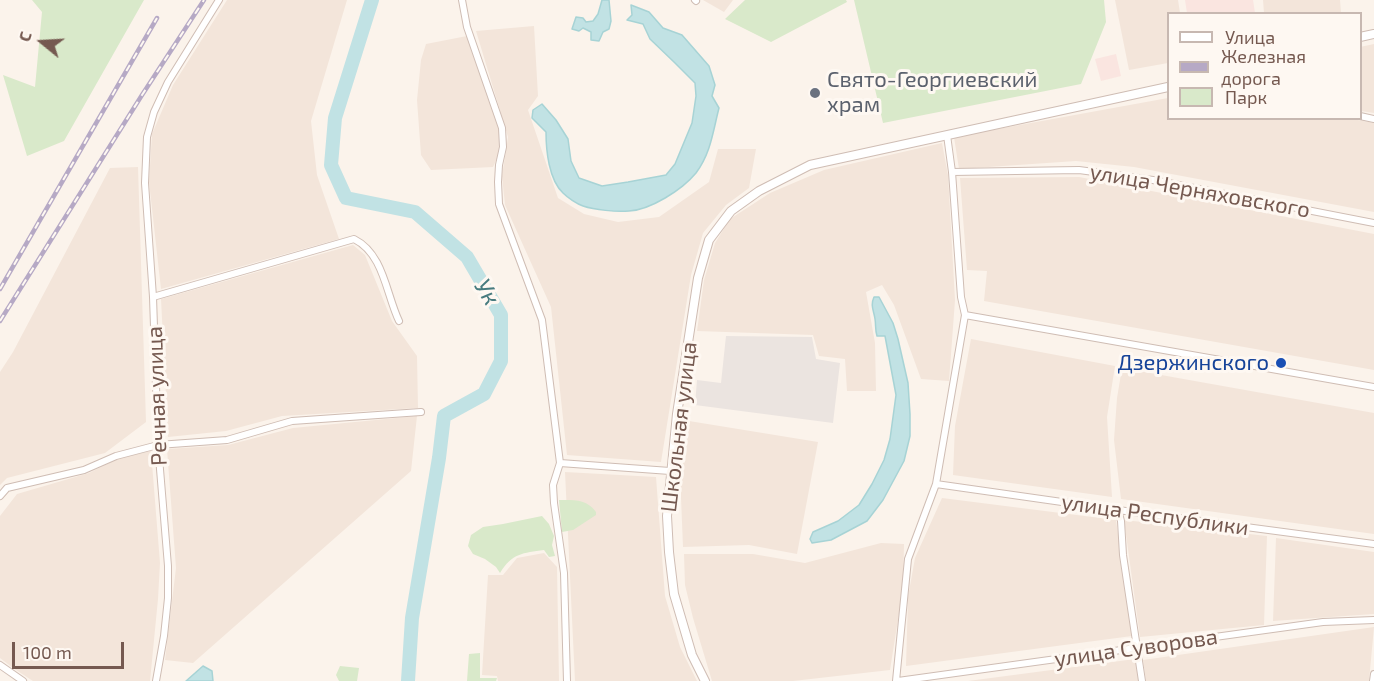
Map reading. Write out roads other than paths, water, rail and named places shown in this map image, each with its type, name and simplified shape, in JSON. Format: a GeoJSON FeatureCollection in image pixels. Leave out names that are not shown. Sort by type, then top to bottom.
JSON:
{"type":"FeatureCollection","features":[{"type":"Feature","properties":{"kind":"street","name":"Речная улица"},"geometry":{"type":"LineString","coordinates":[[156,681],[168,598],[168,566],[158,445],[153,297],[145,183],[147,138],[154,112],[168,82],[219,0]]}},
{"type":"Feature","properties":{"kind":"street"},"geometry":{"type":"LineString","coordinates":[[462,0],[467,27],[502,128],[503,147],[498,182],[499,204],[543,320],[560,463],[553,485],[564,573],[567,681]]}},
{"type":"Feature","properties":{"kind":"street","name":"Школьная улица"},"geometry":{"type":"LineString","coordinates":[[705,681],[692,655],[674,594],[667,516],[678,403],[698,278],[709,240],[731,211],[759,191],[810,165],[1167,87]]}},
{"type":"Feature","properties":{"kind":"street"},"geometry":{"type":"LineString","coordinates":[[897,681],[908,559],[936,484],[965,315],[961,297],[947,135]]}},
{"type":"Feature","properties":{"kind":"street","name":"улица Черняховского"},"geometry":{"type":"LineString","coordinates":[[952,172],[1079,170],[1153,180],[1374,222]]}},
{"type":"Feature","properties":{"kind":"street"},"geometry":{"type":"LineString","coordinates":[[153,297],[354,239],[369,250],[385,279],[399,321]]}},
{"type":"Feature","properties":{"kind":"street"},"geometry":{"type":"LineString","coordinates":[[965,315],[1374,387]]}},
{"type":"Feature","properties":{"kind":"street"},"geometry":{"type":"LineString","coordinates":[[0,496],[7,488],[84,470],[116,456],[158,445],[227,440],[292,421],[421,412]]}},
{"type":"Feature","properties":{"kind":"street"},"geometry":{"type":"LineString","coordinates":[[560,463],[670,471]]}},
{"type":"Feature","properties":{"kind":"street","name":"улица Республики"},"geometry":{"type":"LineString","coordinates":[[936,484],[1374,544]]}},
{"type":"Feature","properties":{"kind":"street"},"geometry":{"type":"LineString","coordinates":[[1118,510],[1142,681]]}},
{"type":"Feature","properties":{"kind":"street","name":"улица Суворова"},"geometry":{"type":"LineString","coordinates":[[897,681],[1323,622],[1374,620]]}},
{"type":"Feature","properties":{"kind":"street"},"geometry":{"type":"LineString","coordinates":[[0,665],[13,679],[23,681]]}},
{"type":"Feature","properties":{"kind":"street"},"geometry":{"type":"LineString","coordinates":[[1373,681],[1374,674]]}},
{"type":"Feature","properties":{"kind":"water"},"geometry":{"type":"Polygon","coordinates":[[[602,0],[609,0],[611,21],[609,29],[603,32],[599,41],[591,40],[591,32],[583,28],[579,31],[572,29],[576,17],[583,18],[586,22],[593,21],[598,14],[602,0]]]}},
{"type":"Feature","properties":{"kind":"water"},"geometry":{"type":"Polygon","coordinates":[[[631,5],[649,12],[663,28],[682,35],[709,66],[715,85],[712,96],[719,108],[705,158],[696,173],[683,186],[656,203],[637,210],[593,209],[565,195],[554,181],[549,165],[546,132],[532,118],[533,110],[542,104],[556,120],[568,139],[571,161],[579,178],[602,186],[666,175],[675,164],[692,123],[696,96],[695,83],[650,39],[643,24],[627,20],[632,15],[631,5]]]}},
{"type":"Feature","properties":{"kind":"water"},"geometry":{"type":"Polygon","coordinates":[[[874,297],[879,297],[893,323],[908,383],[910,436],[904,461],[883,500],[867,521],[831,540],[812,543],[810,539],[813,532],[838,521],[859,505],[884,460],[890,439],[896,395],[885,336],[876,334],[872,306],[874,297]]]}},
{"type":"Feature","properties":{"kind":"water"},"geometry":{"type":"Polygon","coordinates":[[[203,666],[212,671],[213,681],[186,681],[203,666]]]}},
{"type":"Feature","properties":{"kind":"waterway","name":"Ук"},"geometry":{"type":"LineString","coordinates":[[372,0],[335,118],[331,165],[346,198],[415,212],[467,257],[501,315],[501,361],[484,394],[444,416],[412,618],[408,681]]}},
{"type":"Feature","properties":{"kind":"railway"},"geometry":{"type":"LineString","coordinates":[[0,321],[204,0]]}},
{"type":"Feature","properties":{"kind":"railway"},"geometry":{"type":"LineString","coordinates":[[0,289],[157,18]]}},
{"type":"Feature","properties":{"kind":"place","name":"Свято-Георгиевский храм"},"geometry":{"type":"Point","coordinates":[815,93]}},
{"type":"Feature","properties":{"kind":"place","name":"Дзержинского"},"geometry":{"type":"Point","coordinates":[1281,363]}}]}
